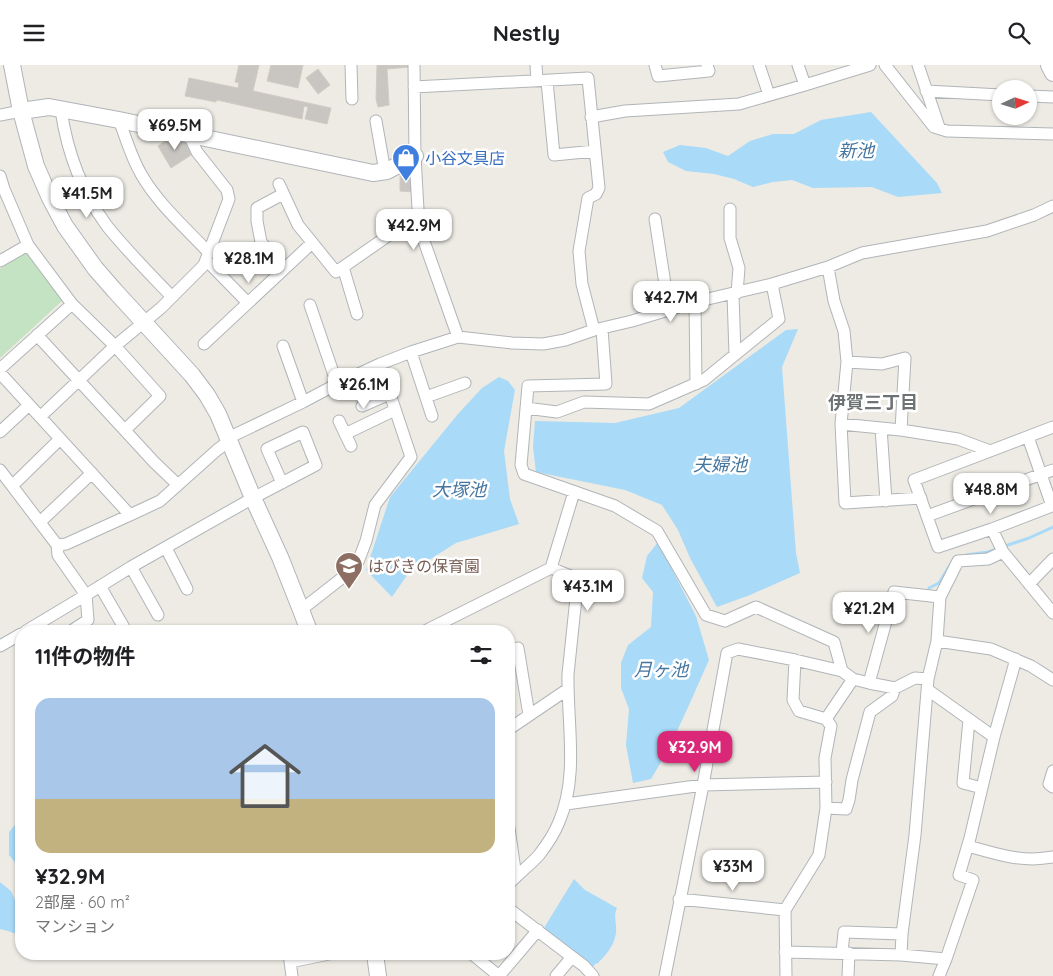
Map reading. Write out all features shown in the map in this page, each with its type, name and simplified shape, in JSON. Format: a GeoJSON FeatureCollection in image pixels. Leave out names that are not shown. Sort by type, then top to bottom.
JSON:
{"type":"FeatureCollection","features":[{"type":"Feature","properties":{"kind":"street"},"geometry":{"type":"LineString","coordinates":[[12,65],[21,111],[36,166],[50,198],[65,226],[95,268],[192,375],[207,395],[229,439],[280,557],[307,625]]}},
{"type":"Feature","properties":{"kind":"street"},"geometry":{"type":"LineString","coordinates":[[352,65],[352,99]]}},
{"type":"Feature","properties":{"kind":"street"},"geometry":{"type":"LineString","coordinates":[[414,65],[415,156],[419,227],[458,337]]}},
{"type":"Feature","properties":{"kind":"street"},"geometry":{"type":"LineString","coordinates":[[536,65],[542,81],[554,155],[595,151]]}},
{"type":"Feature","properties":{"kind":"street"},"geometry":{"type":"LineString","coordinates":[[656,65],[658,76],[709,71],[707,65]]}},
{"type":"Feature","properties":{"kind":"street"},"geometry":{"type":"LineString","coordinates":[[759,65],[769,95]]}},
{"type":"Feature","properties":{"kind":"street"},"geometry":{"type":"LineString","coordinates":[[798,65],[805,85]]}},
{"type":"Feature","properties":{"kind":"street"},"geometry":{"type":"LineString","coordinates":[[591,117],[625,111],[739,104],[805,85],[841,70],[870,65]]}},
{"type":"Feature","properties":{"kind":"street"},"geometry":{"type":"LineString","coordinates":[[885,65],[934,127],[947,131],[1053,134]]}},
{"type":"Feature","properties":{"kind":"street"},"geometry":{"type":"LineString","coordinates":[[918,65],[939,129]]}},
{"type":"Feature","properties":{"kind":"street"},"geometry":{"type":"LineString","coordinates":[[1049,65],[1053,73]]}},
{"type":"Feature","properties":{"kind":"street"},"geometry":{"type":"LineString","coordinates":[[414,87],[588,78],[599,188],[596,194],[588,198],[580,251],[582,284],[598,329],[606,384],[528,385],[522,465],[524,474],[615,506],[657,531],[706,615],[725,621],[756,607],[767,611],[834,642],[842,671]]}},
{"type":"Feature","properties":{"kind":"street"},"geometry":{"type":"LineString","coordinates":[[926,91],[992,95]]}},
{"type":"Feature","properties":{"kind":"street"},"geometry":{"type":"LineString","coordinates":[[1038,96],[1053,97]]}},
{"type":"Feature","properties":{"kind":"street"},"geometry":{"type":"LineString","coordinates":[[0,115],[49,107],[373,173],[385,172],[415,156]]}},
{"type":"Feature","properties":{"kind":"street"},"geometry":{"type":"LineString","coordinates":[[61,110],[64,132],[73,160],[95,206],[107,225],[122,243],[172,297]]}},
{"type":"Feature","properties":{"kind":"street"},"geometry":{"type":"LineString","coordinates":[[119,120],[141,175],[156,197],[248,303]]}},
{"type":"Feature","properties":{"kind":"street"},"geometry":{"type":"LineString","coordinates":[[376,121],[385,172]]}},
{"type":"Feature","properties":{"kind":"street"},"geometry":{"type":"LineString","coordinates":[[40,417],[115,346],[144,323],[204,265],[229,199],[227,190],[197,152],[189,135]]}},
{"type":"Feature","properties":{"kind":"street"},"geometry":{"type":"LineString","coordinates":[[0,176],[28,245],[72,304],[115,346],[160,395],[124,430]]}},
{"type":"Feature","properties":{"kind":"street"},"geometry":{"type":"LineString","coordinates":[[284,269],[261,242],[257,221],[257,208],[281,189],[298,225],[336,273],[402,226],[419,223]]}},
{"type":"Feature","properties":{"kind":"street"},"geometry":{"type":"LineString","coordinates":[[57,545],[66,544],[160,501],[229,439],[337,384],[411,352],[458,337],[512,343],[543,344],[565,340],[695,302],[772,284],[828,267],[862,253],[987,231],[1034,215],[1053,206]]}},
{"type":"Feature","properties":{"kind":"street"},"geometry":{"type":"LineString","coordinates":[[730,209],[730,238],[738,268],[735,293],[735,355]]}},
{"type":"Feature","properties":{"kind":"street"},"geometry":{"type":"LineString","coordinates":[[655,219],[669,310]]}},
{"type":"Feature","properties":{"kind":"street"},"geometry":{"type":"LineString","coordinates":[[204,344],[312,243]]}},
{"type":"Feature","properties":{"kind":"street"},"geometry":{"type":"LineString","coordinates":[[0,261],[28,245]]}},
{"type":"Feature","properties":{"kind":"street"},"geometry":{"type":"LineString","coordinates":[[343,267],[357,314]]}},
{"type":"Feature","properties":{"kind":"street"},"geometry":{"type":"LineString","coordinates":[[828,267],[834,301],[844,331],[847,362],[841,424],[844,503],[921,498]]}},
{"type":"Feature","properties":{"kind":"street"},"geometry":{"type":"LineString","coordinates":[[526,408],[556,412],[584,402],[649,404],[704,380],[779,319],[772,284]]}},
{"type":"Feature","properties":{"kind":"street"},"geometry":{"type":"LineString","coordinates":[[695,302],[696,384]]}},
{"type":"Feature","properties":{"kind":"street"},"geometry":{"type":"LineString","coordinates":[[0,369],[72,304]]}},
{"type":"Feature","properties":{"kind":"street"},"geometry":{"type":"LineString","coordinates":[[310,305],[337,384]]}},
{"type":"Feature","properties":{"kind":"street"},"geometry":{"type":"LineString","coordinates":[[37,335],[154,462],[178,485]]}},
{"type":"Feature","properties":{"kind":"street"},"geometry":{"type":"LineString","coordinates":[[283,346],[304,402]]}},
{"type":"Feature","properties":{"kind":"street"},"geometry":{"type":"LineString","coordinates":[[411,352],[432,416]]}},
{"type":"Feature","properties":{"kind":"street"},"geometry":{"type":"LineString","coordinates":[[847,362],[882,364],[906,358],[901,430]]}},
{"type":"Feature","properties":{"kind":"street"},"geometry":{"type":"LineString","coordinates":[[301,610],[356,567],[366,541],[375,505],[411,457],[380,364]]}},
{"type":"Feature","properties":{"kind":"street"},"geometry":{"type":"LineString","coordinates":[[0,373],[130,515]]}},
{"type":"Feature","properties":{"kind":"street"},"geometry":{"type":"LineString","coordinates":[[426,397],[465,383]]}},
{"type":"Feature","properties":{"kind":"street"},"geometry":{"type":"LineString","coordinates":[[362,406],[390,394]]}},
{"type":"Feature","properties":{"kind":"street"},"geometry":{"type":"LineString","coordinates":[[0,432],[29,405]]}},
{"type":"Feature","properties":{"kind":"street"},"geometry":{"type":"LineString","coordinates":[[345,434],[395,409]]}},
{"type":"Feature","properties":{"kind":"street"},"geometry":{"type":"LineString","coordinates":[[339,421],[351,446]]}},
{"type":"Feature","properties":{"kind":"street"},"geometry":{"type":"LineString","coordinates":[[841,424],[901,430],[958,439],[990,451]]}},
{"type":"Feature","properties":{"kind":"street"},"geometry":{"type":"LineString","coordinates":[[1028,437],[1052,506],[938,547],[914,480],[1053,427]]}},
{"type":"Feature","properties":{"kind":"street"},"geometry":{"type":"LineString","coordinates":[[881,428],[886,501]]}},
{"type":"Feature","properties":{"kind":"street"},"geometry":{"type":"LineString","coordinates":[[39,625],[131,567],[253,498],[282,483],[316,465],[303,432],[267,449],[282,483]]}},
{"type":"Feature","properties":{"kind":"street"},"geometry":{"type":"LineString","coordinates":[[12,486],[60,439]]}},
{"type":"Feature","properties":{"kind":"street"},"geometry":{"type":"LineString","coordinates":[[0,470],[57,545],[58,555],[86,595],[88,620],[80,625]]}},
{"type":"Feature","properties":{"kind":"street"},"geometry":{"type":"LineString","coordinates":[[927,516],[1053,470]]}},
{"type":"Feature","properties":{"kind":"street"},"geometry":{"type":"LineString","coordinates":[[40,523],[92,473]]}},
{"type":"Feature","properties":{"kind":"street"},"geometry":{"type":"LineString","coordinates":[[447,625],[551,568],[574,491]]}},
{"type":"Feature","properties":{"kind":"street"},"geometry":{"type":"LineString","coordinates":[[992,529],[1002,552],[1053,613]]}},
{"type":"Feature","properties":{"kind":"street"},"geometry":{"type":"LineString","coordinates":[[166,548],[187,589]]}},
{"type":"Feature","properties":{"kind":"street"},"geometry":{"type":"LineString","coordinates":[[901,955],[928,685],[937,641],[940,597],[958,561],[988,559],[1002,552]]}},
{"type":"Feature","properties":{"kind":"street"},"geometry":{"type":"LineString","coordinates":[[1029,584],[1053,559]]}},
{"type":"Feature","properties":{"kind":"street"},"geometry":{"type":"LineString","coordinates":[[131,567],[158,615]]}},
{"type":"Feature","properties":{"kind":"street"},"geometry":{"type":"LineString","coordinates":[[515,878],[538,855],[559,824],[569,788],[571,769],[568,674],[578,579],[551,568]]}},
{"type":"Feature","properties":{"kind":"street"},"geometry":{"type":"LineString","coordinates":[[100,586],[123,625]]}},
{"type":"Feature","properties":{"kind":"street"},"geometry":{"type":"LineString","coordinates":[[869,683],[894,592],[940,597]]}},
{"type":"Feature","properties":{"kind":"street"},"geometry":{"type":"LineString","coordinates":[[0,646],[15,637]]}},
{"type":"Feature","properties":{"kind":"street"},"geometry":{"type":"LineString","coordinates":[[937,641],[991,649],[1031,666],[1053,681]]}},
{"type":"Feature","properties":{"kind":"street"},"geometry":{"type":"LineString","coordinates":[[518,647],[529,715]]}},
{"type":"Feature","properties":{"kind":"street"},"geometry":{"type":"LineString","coordinates":[[665,976],[727,653],[738,649],[796,660],[842,671],[853,679],[895,688],[915,677],[928,685],[969,720],[994,737]]}},
{"type":"Feature","properties":{"kind":"street"},"geometry":{"type":"LineString","coordinates":[[939,976],[973,881],[959,875],[1016,659]]}},
{"type":"Feature","properties":{"kind":"street"},"geometry":{"type":"LineString","coordinates":[[786,976],[784,952],[785,911],[819,855],[826,808],[825,758],[831,726],[826,719],[799,711],[793,700],[796,660]]}},
{"type":"Feature","properties":{"kind":"street"},"geometry":{"type":"LineString","coordinates":[[826,719],[853,679]]}},
{"type":"Feature","properties":{"kind":"street"},"geometry":{"type":"LineString","coordinates":[[826,808],[846,809],[870,712],[892,696],[895,688]]}},
{"type":"Feature","properties":{"kind":"street"},"geometry":{"type":"LineString","coordinates":[[515,725],[568,689]]}},
{"type":"Feature","properties":{"kind":"street"},"geometry":{"type":"LineString","coordinates":[[969,720],[963,783],[982,788]]}},
{"type":"Feature","properties":{"kind":"street"},"geometry":{"type":"LineString","coordinates":[[1053,771],[1049,784],[1053,787]]}},
{"type":"Feature","properties":{"kind":"street"},"geometry":{"type":"LineString","coordinates":[[566,804],[703,785],[826,782]]}},
{"type":"Feature","properties":{"kind":"street"},"geometry":{"type":"LineString","coordinates":[[968,846],[1020,859],[1053,857]]}},
{"type":"Feature","properties":{"kind":"street"},"geometry":{"type":"LineString","coordinates":[[679,899],[785,911]]}},
{"type":"Feature","properties":{"kind":"street"},"geometry":{"type":"LineString","coordinates":[[515,913],[584,966],[593,976]]}},
{"type":"Feature","properties":{"kind":"street"},"geometry":{"type":"LineString","coordinates":[[515,957],[538,930]]}},
{"type":"Feature","properties":{"kind":"street"},"geometry":{"type":"LineString","coordinates":[[848,976],[844,932],[902,934]]}},
{"type":"Feature","properties":{"kind":"street"},"geometry":{"type":"LineString","coordinates":[[784,952],[901,955],[946,959]]}},
{"type":"Feature","properties":{"kind":"street"},"geometry":{"type":"LineString","coordinates":[[556,976],[572,957]]}},
{"type":"Feature","properties":{"kind":"street"},"geometry":{"type":"LineString","coordinates":[[289,960],[292,976]]}},
{"type":"Feature","properties":{"kind":"street"},"geometry":{"type":"LineString","coordinates":[[376,960],[378,976]]}},
{"type":"Feature","properties":{"kind":"street"},"geometry":{"type":"LineString","coordinates":[[479,960],[499,976],[513,960]]}},
{"type":"Feature","properties":{"kind":"green space"},"geometry":{"type":"Polygon","coordinates":[[[27,251],[63,300],[0,358],[0,269],[27,251]]]}},
{"type":"Feature","properties":{"kind":"water","name":"新池"},"geometry":{"type":"Polygon","coordinates":[[[871,112],[937,183],[942,193],[898,197],[872,187],[813,188],[792,180],[753,187],[734,179],[714,174],[686,171],[668,162],[663,152],[680,145],[706,148],[728,156],[750,141],[773,134],[794,134],[821,120],[871,112]]]}},
{"type":"Feature","properties":{"kind":"water","name":"夫婦池"},"geometry":{"type":"Polygon","coordinates":[[[798,329],[782,367],[796,553],[800,573],[717,607],[690,558],[678,530],[662,505],[625,490],[536,472],[533,447],[535,421],[615,423],[679,408],[786,330],[798,329]]]}},
{"type":"Feature","properties":{"kind":"water","name":"大塚池"},"geometry":{"type":"Polygon","coordinates":[[[499,377],[508,381],[515,390],[504,451],[510,499],[519,524],[456,543],[412,568],[392,597],[366,570],[390,497],[458,414],[482,388],[499,377]]]}},
{"type":"Feature","properties":{"kind":"water","name":"月ヶ池"},"geometry":{"type":"Polygon","coordinates":[[[658,542],[696,616],[709,660],[675,736],[651,779],[633,783],[626,745],[629,709],[621,688],[621,663],[628,645],[651,627],[653,592],[642,578],[647,556],[658,542]]]}},
{"type":"Feature","properties":{"kind":"water"},"geometry":{"type":"Polygon","coordinates":[[[15,825],[15,862],[9,855],[9,832],[15,825]]]}},
{"type":"Feature","properties":{"kind":"water"},"geometry":{"type":"Polygon","coordinates":[[[574,879],[585,890],[617,908],[614,941],[607,953],[591,969],[563,942],[544,928],[574,879]]]}},
{"type":"Feature","properties":{"kind":"water"},"geometry":{"type":"Polygon","coordinates":[[[0,882],[11,891],[15,900],[15,934],[0,929],[0,882]]]}},
{"type":"Feature","properties":{"kind":"building"},"geometry":{"type":"Polygon","coordinates":[[[239,65],[259,65],[253,91],[331,108],[327,124],[305,119],[308,107],[304,106],[302,119],[217,100],[216,102],[185,96],[189,78],[238,88],[239,83],[235,82],[239,65]]]}},
{"type":"Feature","properties":{"kind":"building"},"geometry":{"type":"Polygon","coordinates":[[[271,65],[303,65],[298,88],[267,81],[271,65]]]}},
{"type":"Feature","properties":{"kind":"building"},"geometry":{"type":"Polygon","coordinates":[[[377,65],[410,65],[410,67],[387,69],[389,105],[378,107],[376,99],[377,65]]]}},
{"type":"Feature","properties":{"kind":"building"},"geometry":{"type":"Polygon","coordinates":[[[318,69],[330,85],[318,94],[306,78],[318,69]]]}},
{"type":"Feature","properties":{"kind":"building"},"geometry":{"type":"Polygon","coordinates":[[[171,137],[185,140],[191,155],[171,168],[158,146],[171,137]]]}},
{"type":"Feature","properties":{"kind":"building","name":"小谷文具店"},"geometry":{"type":"Polygon","coordinates":[[[405,168],[412,168],[413,192],[400,191],[400,172],[405,168]]]}},
{"type":"Feature","properties":{"kind":"waterway"},"geometry":{"type":"LineString","coordinates":[[1002,547],[1053,527]]}},
{"type":"Feature","properties":{"kind":"waterway"},"geometry":{"type":"LineString","coordinates":[[966,555],[994,550]]}},
{"type":"Feature","properties":{"kind":"waterway"},"geometry":{"type":"LineString","coordinates":[[929,588],[939,583],[950,565]]}},
{"type":"Feature","properties":{"kind":"place","name":"小谷文具店"},"geometry":{"type":"Point","coordinates":[406,182]}},
{"type":"Feature","properties":{"kind":"place","name":"はびきの保育園"},"geometry":{"type":"Point","coordinates":[349,590]}},
{"type":"Feature","properties":{"kind":"district","name":"伊賀三丁目"},"geometry":{"type":"Point","coordinates":[873,403]}}]}
